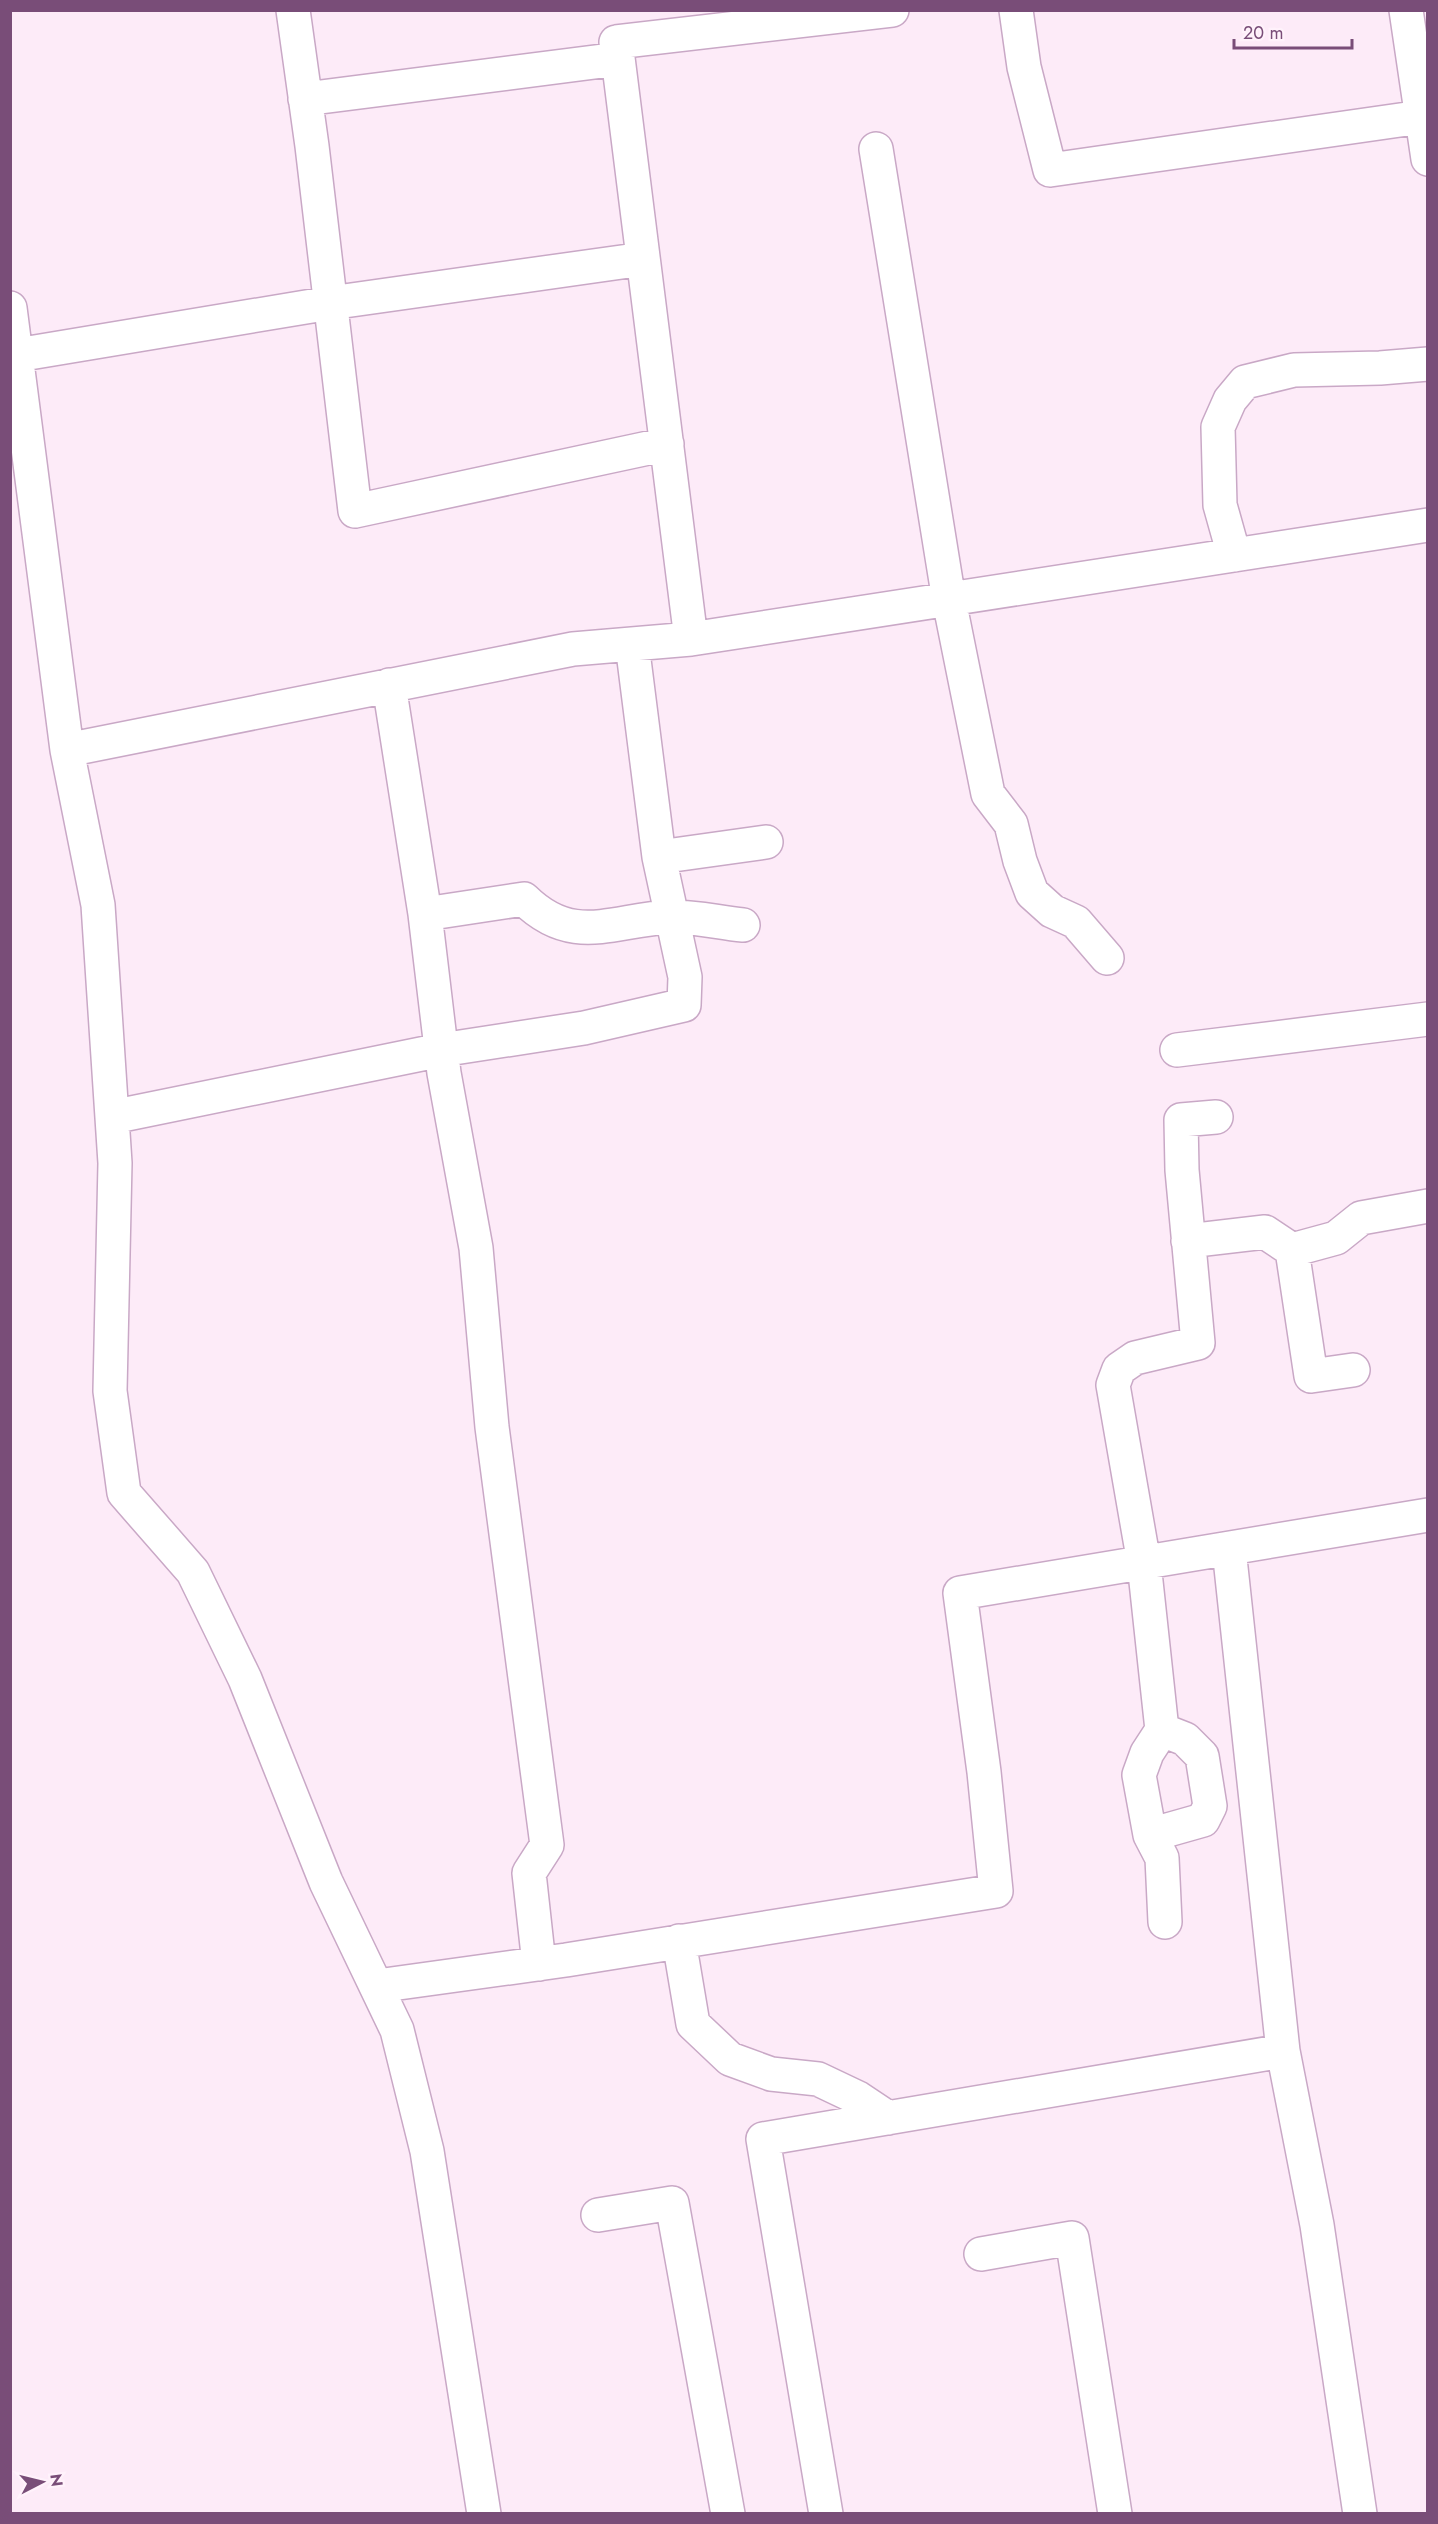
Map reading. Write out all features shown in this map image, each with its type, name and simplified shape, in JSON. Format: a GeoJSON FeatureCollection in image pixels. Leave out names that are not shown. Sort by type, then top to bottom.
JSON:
{"type":"FeatureCollection","features":[{"type":"Feature","properties":{"kind":"street"},"geometry":{"type":"LineString","coordinates":[[292,10],[355,511],[667,444]]}},
{"type":"Feature","properties":{"kind":"street"},"geometry":{"type":"LineString","coordinates":[[691,639],[616,42],[892,10]]}},
{"type":"Feature","properties":{"kind":"street"},"geometry":{"type":"LineString","coordinates":[[1016,10],[1024,67],[1050,170],[1422,97]]}},
{"type":"Feature","properties":{"kind":"street"},"geometry":{"type":"LineString","coordinates":[[1406,10],[1422,97],[1428,159]]}},
{"type":"Feature","properties":{"kind":"street"},"geometry":{"type":"LineString","coordinates":[[305,99],[618,59]]}},
{"type":"Feature","properties":{"kind":"street"},"geometry":{"type":"LineString","coordinates":[[876,148],[950,600],[988,794],[1011,824],[1032,893],[1052,911],[1076,922],[1107,958]]}},
{"type":"Feature","properties":{"kind":"street"},"geometry":{"type":"LineString","coordinates":[[17,355],[330,303],[643,259]]}},
{"type":"Feature","properties":{"kind":"street"},"geometry":{"type":"LineString","coordinates":[[10,308],[67,750],[98,905],[116,1163],[110,1391],[124,1493],[193,1572],[245,1679],[326,1882],[397,2030],[427,2151],[484,2514]]}},
{"type":"Feature","properties":{"kind":"street"},"geometry":{"type":"LineString","coordinates":[[1234,555],[1221,505],[1218,427],[1230,400],[1245,382],[1294,370],[1380,368],[1428,364]]}},
{"type":"Feature","properties":{"kind":"street"},"geometry":{"type":"LineString","coordinates":[[67,750],[573,649],[691,639],[1428,525]]}},
{"type":"Feature","properties":{"kind":"street"},"geometry":{"type":"LineString","coordinates":[[112,1117],[441,1050],[584,1028],[684,1005],[685,977],[659,857],[632,644]]}},
{"type":"Feature","properties":{"kind":"street"},"geometry":{"type":"LineString","coordinates":[[388,685],[425,914],[441,1050],[476,1248],[492,1427],[547,1845],[529,1873],[539,1964]]}},
{"type":"Feature","properties":{"kind":"street"},"geometry":{"type":"LineString","coordinates":[[659,857],[766,842]]}},
{"type":"Feature","properties":{"kind":"street"},"geometry":{"type":"LineString","coordinates":[[425,914],[524,899],[542,917],[582,929],[671,917],[743,925]]}},
{"type":"Feature","properties":{"kind":"street"},"geometry":{"type":"LineString","coordinates":[[1177,1050],[1428,1019]]}},
{"type":"Feature","properties":{"kind":"street"},"geometry":{"type":"LineString","coordinates":[[1166,1922],[1162,1858],[1150,1835],[1139,1775],[1147,1753],[1162,1730],[1144,1563],[1113,1385],[1119,1369],[1135,1358],[1198,1343],[1188,1240],[1181,1120],[1216,1117]]}},
{"type":"Feature","properties":{"kind":"street"},"geometry":{"type":"LineString","coordinates":[[1188,1240],[1265,1232],[1292,1250],[1336,1239],[1361,1218],[1428,1206]]}},
{"type":"Feature","properties":{"kind":"street"},"geometry":{"type":"LineString","coordinates":[[1292,1250],[1311,1376],[1353,1370]]}},
{"type":"Feature","properties":{"kind":"street"},"geometry":{"type":"LineString","coordinates":[[377,1986],[539,1964],[996,1892],[984,1772],[960,1593],[1428,1515]]}},
{"type":"Feature","properties":{"kind":"street"},"geometry":{"type":"LineString","coordinates":[[1230,1549],[1283,2051],[1317,2225],[1360,2514]]}},
{"type":"Feature","properties":{"kind":"street"},"geometry":{"type":"LineString","coordinates":[[1150,1835],[1203,1820],[1210,1806],[1202,1756],[1185,1739],[1162,1730]]}},
{"type":"Feature","properties":{"kind":"street"},"geometry":{"type":"LineString","coordinates":[[679,1941],[693,2024],[730,2059],[771,2074],[818,2079],[858,2098],[888,2118]]}},
{"type":"Feature","properties":{"kind":"street"},"geometry":{"type":"LineString","coordinates":[[826,2514],[763,2139],[1283,2051]]}},
{"type":"Feature","properties":{"kind":"street"},"geometry":{"type":"LineString","coordinates":[[598,2215],[672,2203],[728,2514]]}},
{"type":"Feature","properties":{"kind":"street"},"geometry":{"type":"LineString","coordinates":[[981,2254],[1072,2238],[1115,2514]]}}]}
